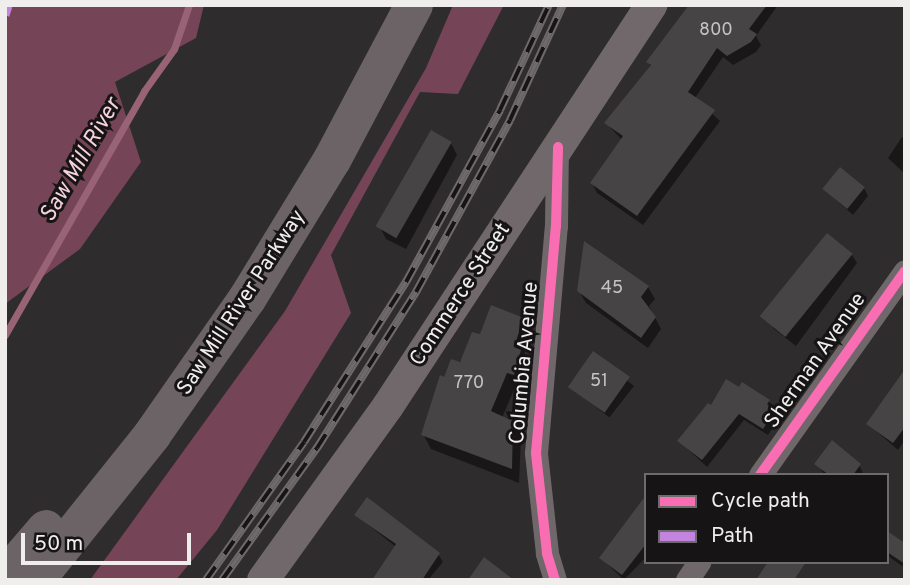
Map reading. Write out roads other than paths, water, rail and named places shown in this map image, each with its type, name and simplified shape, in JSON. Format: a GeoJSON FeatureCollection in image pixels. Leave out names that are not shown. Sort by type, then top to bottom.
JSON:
{"type":"FeatureCollection","features":[{"type":"Feature","properties":{"kind":"highway","name":"Saw Mill River Parkway"},"geometry":{"type":"LineString","coordinates":[[5,577],[109,450],[206,316],[286,189],[385,5]]}},
{"type":"Feature","properties":{"kind":"highway","name":"Saw Mill River Parkway"},"geometry":{"type":"LineString","coordinates":[[36,580],[160,424],[247,299],[332,160],[414,5]]}},
{"type":"Feature","properties":{"kind":"main road","name":"Commerce Street"},"geometry":{"type":"LineString","coordinates":[[263,580],[388,406],[651,5]]}},
{"type":"Feature","properties":{"kind":"street","name":"Columbia Avenue"},"geometry":{"type":"LineString","coordinates":[[555,580],[547,553],[537,453],[556,226],[558,147]]}},
{"type":"Feature","properties":{"kind":"street","name":"Sherman Avenue"},"geometry":{"type":"LineString","coordinates":[[761,473],[905,271]]}},
{"type":"Feature","properties":{"kind":"street"},"geometry":{"type":"LineString","coordinates":[[687,580],[698,564]]}},
{"type":"Feature","properties":{"kind":"waterway","name":"Saw Mill River"},"geometry":{"type":"LineString","coordinates":[[5,335],[144,91],[174,49],[189,5]]}},
{"type":"Feature","properties":{"kind":"railway"},"geometry":{"type":"LineString","coordinates":[[206,580],[304,442],[406,282],[500,110],[549,5]]}},
{"type":"Feature","properties":{"kind":"railway"},"geometry":{"type":"LineString","coordinates":[[222,580],[317,448],[416,292],[510,120],[563,5]]}}]}
